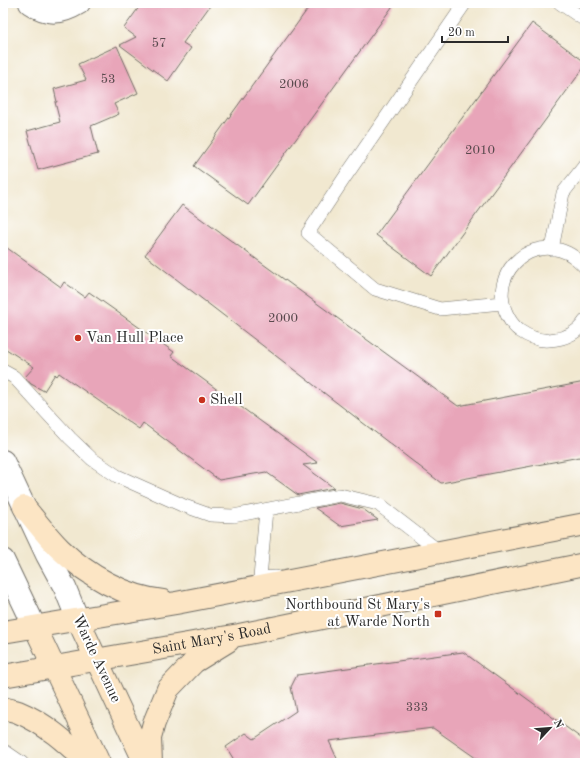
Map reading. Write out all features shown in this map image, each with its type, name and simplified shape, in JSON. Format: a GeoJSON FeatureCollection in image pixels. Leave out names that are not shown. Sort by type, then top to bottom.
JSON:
{"type":"FeatureCollection","features":[{"type":"Feature","properties":{"kind":"main road"},"geometry":{"type":"LineString","coordinates":[[24,507],[59,548],[90,573],[112,585],[148,600],[176,603]]}},
{"type":"Feature","properties":{"kind":"main road"},"geometry":{"type":"LineString","coordinates":[[3,632],[176,603],[585,524]]}},
{"type":"Feature","properties":{"kind":"main road","name":"Saint Mary's Road"},"geometry":{"type":"LineString","coordinates":[[3,676],[239,635],[585,564]]}},
{"type":"Feature","properties":{"kind":"main road","name":"Warde Avenue"},"geometry":{"type":"LineString","coordinates":[[78,620],[145,763]]}},
{"type":"Feature","properties":{"kind":"main road"},"geometry":{"type":"LineString","coordinates":[[35,627],[99,763]]}},
{"type":"Feature","properties":{"kind":"main road"},"geometry":{"type":"LineString","coordinates":[[151,763],[150,737],[168,689],[194,662],[239,635]]}},
{"type":"Feature","properties":{"kind":"main road"},"geometry":{"type":"LineString","coordinates":[[3,708],[17,712],[38,722],[62,740],[88,763]]}},
{"type":"Feature","properties":{"kind":"street"},"geometry":{"type":"LineString","coordinates":[[30,3],[49,12],[62,11],[79,3]]}},
{"type":"Feature","properties":{"kind":"street","name":"Warde Avenue"},"geometry":{"type":"LineString","coordinates":[[3,461],[47,555],[65,588],[78,620]]}},
{"type":"Feature","properties":{"kind":"street"},"geometry":{"type":"LineString","coordinates":[[3,560],[35,627]]}},
{"type":"Feature","properties":{"kind":"lane"},"geometry":{"type":"LineString","coordinates":[[465,3],[308,233],[375,289],[440,309],[502,303]]}},
{"type":"Feature","properties":{"kind":"lane"},"geometry":{"type":"LineString","coordinates":[[560,3],[585,20]]}},
{"type":"Feature","properties":{"kind":"lane"},"geometry":{"type":"LineString","coordinates":[[552,249],[564,193],[585,165]]}},
{"type":"Feature","properties":{"kind":"lane"},"geometry":{"type":"LineString","coordinates":[[585,267],[575,257],[560,250],[545,248],[529,252],[516,261],[506,273],[502,288],[502,303],[507,317],[516,329],[529,337],[543,341],[558,340],[572,334],[583,325],[585,321]]}},
{"type":"Feature","properties":{"kind":"lane"},"geometry":{"type":"LineString","coordinates":[[7,376],[92,459],[117,476],[182,505],[210,515],[233,516],[340,495],[378,504],[440,552]]}},
{"type":"Feature","properties":{"kind":"lane"},"geometry":{"type":"LineString","coordinates":[[266,510],[260,578],[308,577]]}},
{"type":"Feature","properties":{"kind":"lane"},"geometry":{"type":"LineString","coordinates":[[3,751],[22,763]]}},
{"type":"Feature","properties":{"kind":"building"},"geometry":{"type":"Polygon","coordinates":[[[142,3],[212,3],[183,43],[191,48],[168,81],[120,45],[136,37],[124,28],[142,3]]]}},
{"type":"Feature","properties":{"kind":"building"},"geometry":{"type":"Polygon","coordinates":[[[312,3],[395,3],[248,205],[194,166],[312,3]]]}},
{"type":"Feature","properties":{"kind":"building"},"geometry":{"type":"Polygon","coordinates":[[[532,23],[585,62],[585,66],[431,276],[376,235],[532,23]]]}},
{"type":"Feature","properties":{"kind":"building"},"geometry":{"type":"Polygon","coordinates":[[[117,46],[138,93],[114,104],[119,114],[91,126],[98,154],[38,170],[27,131],[60,122],[55,102],[57,102],[54,89],[86,80],[78,64],[117,46]]]}},
{"type":"Feature","properties":{"kind":"building"},"geometry":{"type":"Polygon","coordinates":[[[182,205],[458,406],[585,382],[585,456],[441,483],[145,255],[182,205]]]}},
{"type":"Feature","properties":{"kind":"building"},"geometry":{"type":"Polygon","coordinates":[[[3,245],[61,287],[64,282],[85,297],[89,292],[174,352],[171,356],[318,463],[303,465],[334,488],[298,495],[266,472],[219,480],[143,423],[139,429],[59,373],[57,376],[55,374],[44,391],[31,384],[25,377],[34,367],[3,347],[3,245]]]}},
{"type":"Feature","properties":{"kind":"building"},"geometry":{"type":"Polygon","coordinates":[[[340,503],[363,509],[378,520],[340,526],[315,508],[340,503]]]}},
{"type":"Feature","properties":{"kind":"building"},"geometry":{"type":"Polygon","coordinates":[[[463,652],[585,741],[585,763],[483,763],[433,728],[329,741],[339,763],[236,763],[226,747],[246,733],[254,739],[296,711],[291,687],[297,675],[463,652]]]}},
{"type":"Feature","properties":{"kind":"place","name":"Van Hull Place"},"geometry":{"type":"Point","coordinates":[78,338]}},
{"type":"Feature","properties":{"kind":"place","name":"Shell"},"geometry":{"type":"Point","coordinates":[202,400]}},
{"type":"Feature","properties":{"kind":"place","name":"Northbound St Mary's at Warde North"},"geometry":{"type":"Point","coordinates":[438,614]}}]}
